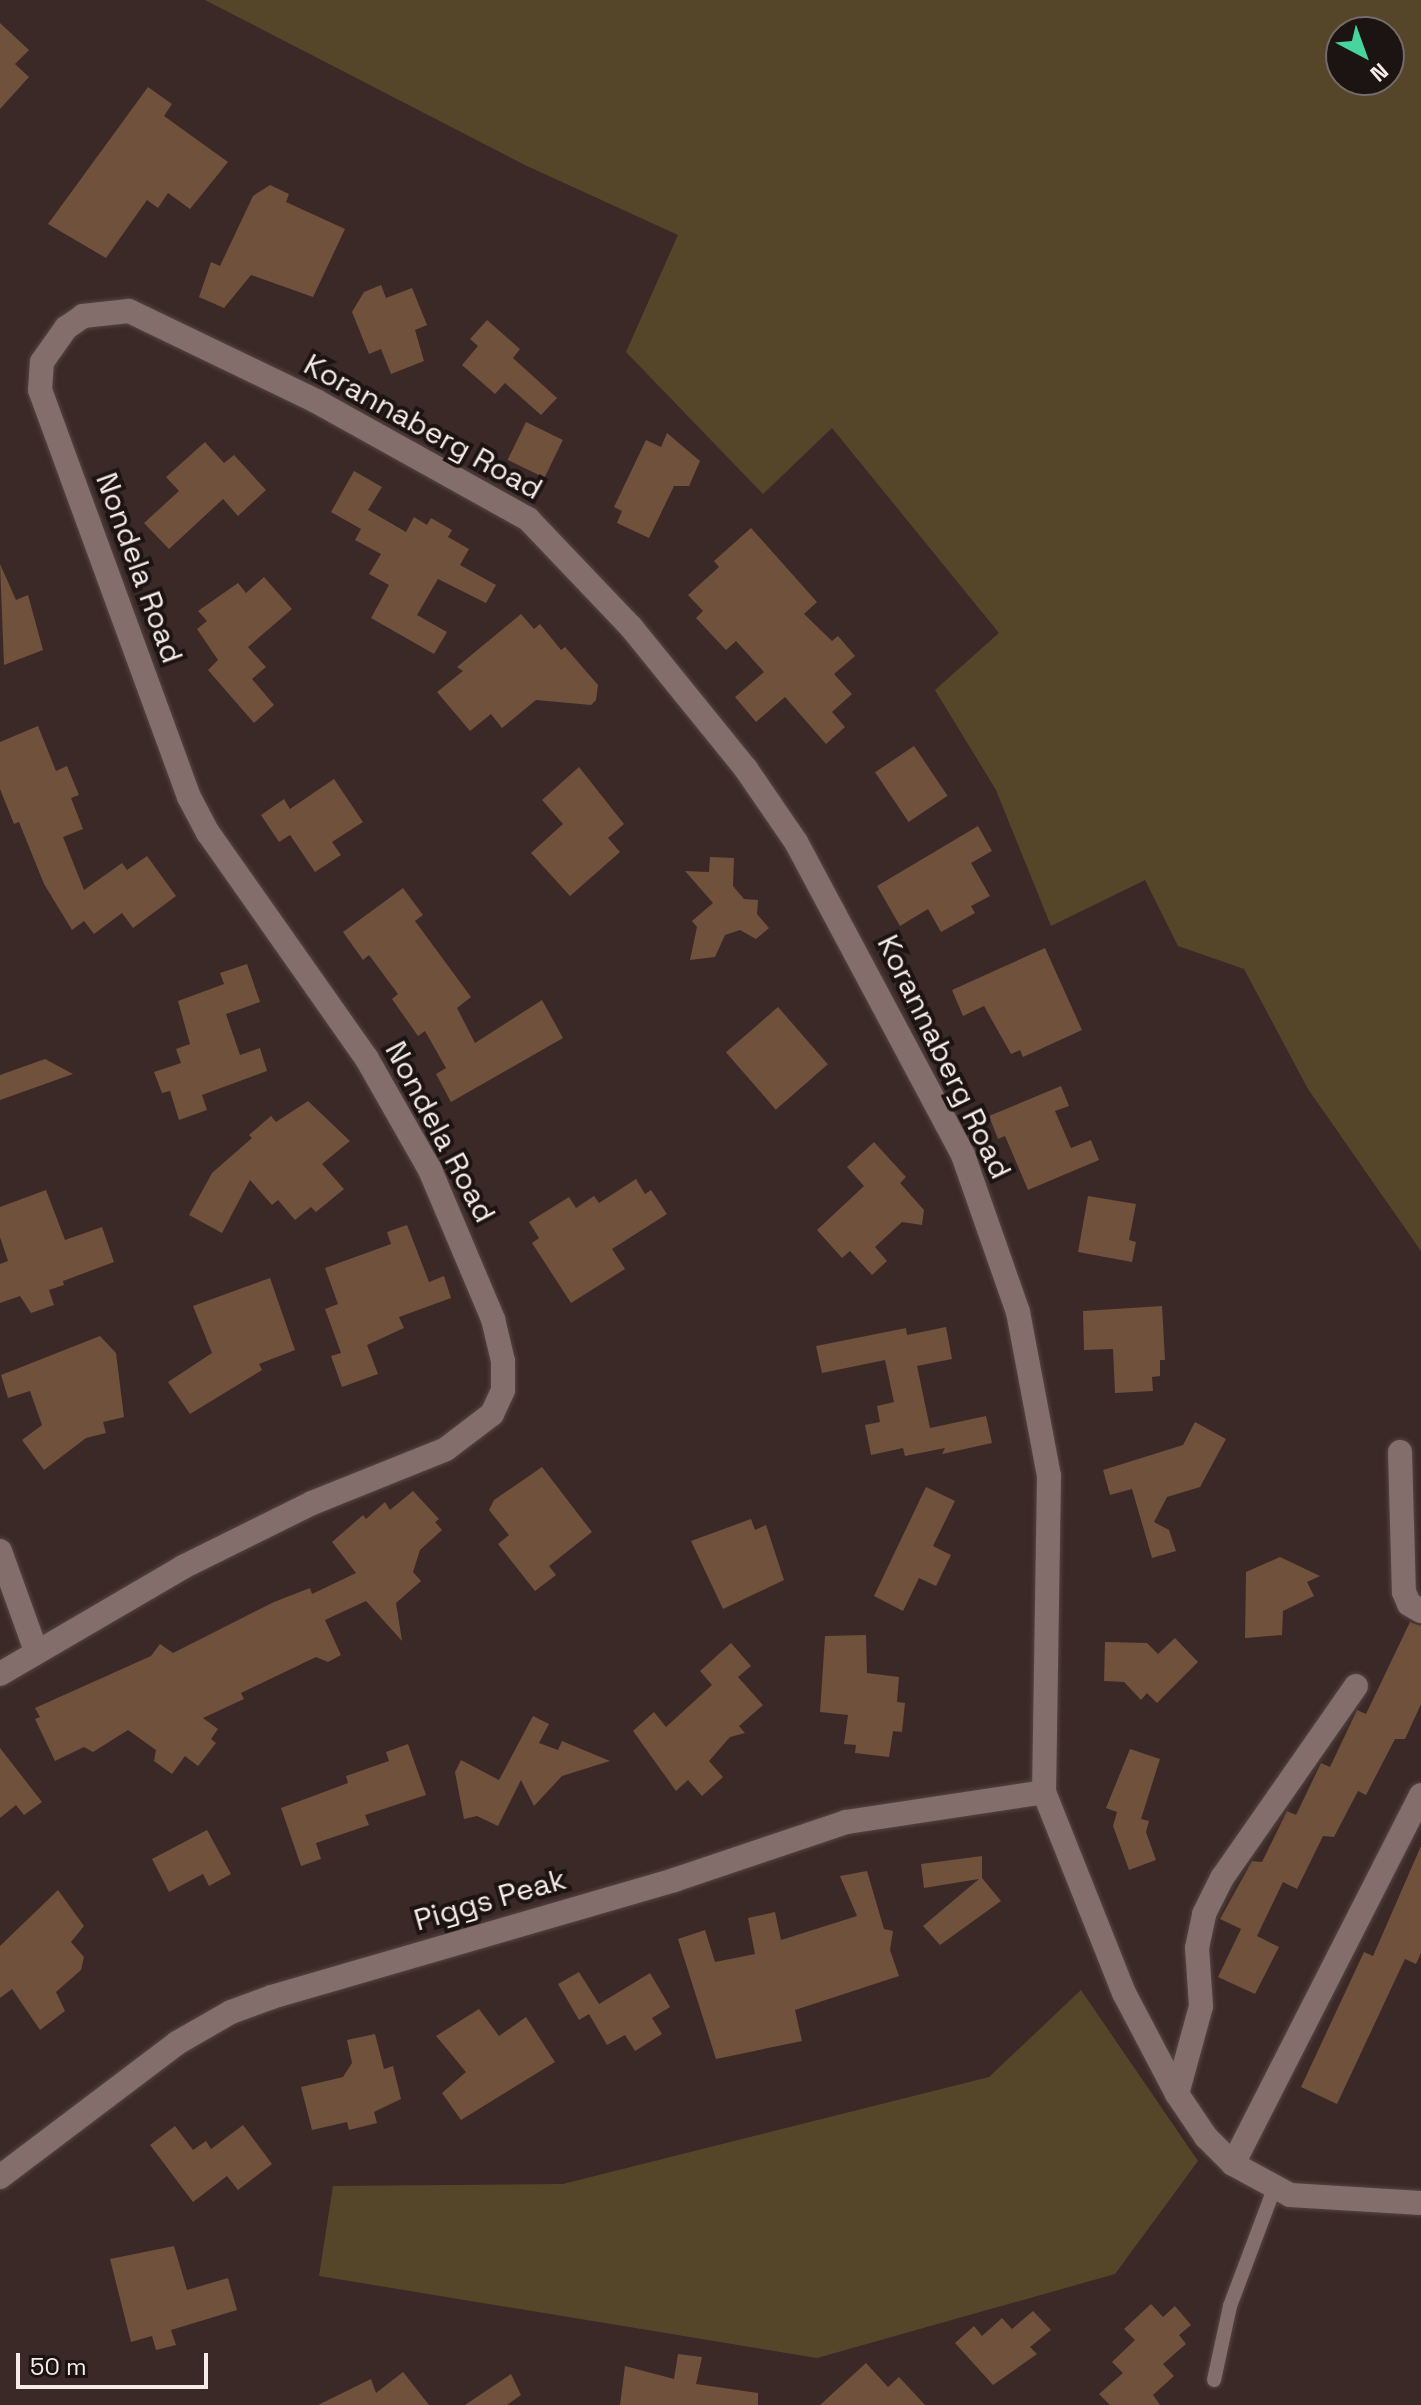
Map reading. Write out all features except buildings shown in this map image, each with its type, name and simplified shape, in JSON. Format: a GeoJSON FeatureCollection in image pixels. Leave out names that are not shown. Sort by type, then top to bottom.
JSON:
{"type":"FeatureCollection","features":[{"type":"Feature","properties":{"kind":"street","name":"Korannaberg Road"},"geometry":{"type":"LineString","coordinates":[[40,390],[42,362],[66,328],[83,316],[129,311],[316,401],[528,519],[631,627],[746,769],[796,842],[840,920],[963,1155],[1018,1312],[1049,1476],[1044,1792],[1110,1963],[1177,2094],[1206,2137],[1233,2164],[1274,2189],[1317,2200],[1421,2203]]}},
{"type":"Feature","properties":{"kind":"street","name":"Nondela Road"},"geometry":{"type":"LineString","coordinates":[[0,1674],[36,1651],[255,1531],[471,1434],[497,1402],[503,1361],[478,1275],[430,1170],[367,1059],[216,844],[189,797],[40,390]]}},
{"type":"Feature","properties":{"kind":"street"},"geometry":{"type":"LineString","coordinates":[[1400,1452],[1404,1592],[1409,1604],[1421,1611]]}},
{"type":"Feature","properties":{"kind":"street"},"geometry":{"type":"LineString","coordinates":[[0,1551],[36,1651]]}},
{"type":"Feature","properties":{"kind":"street"},"geometry":{"type":"LineString","coordinates":[[1177,2094],[1201,2006],[1197,1948],[1204,1914],[1222,1878],[1356,1686]]}},
{"type":"Feature","properties":{"kind":"street","name":"Piggs Peak"},"geometry":{"type":"LineString","coordinates":[[0,2177],[177,2043],[258,2002],[674,1880],[846,1822],[1044,1792]]}},
{"type":"Feature","properties":{"kind":"street"},"geometry":{"type":"LineString","coordinates":[[1233,2164],[1421,1795]]}},
{"type":"Feature","properties":{"kind":"lane"},"geometry":{"type":"LineString","coordinates":[[1214,2380],[1230,2306],[1274,2189]]}},
{"type":"Feature","properties":{"kind":"shaded area"},"geometry":{"type":"Polygon","coordinates":[[[205,0],[1421,0],[1421,1251],[1308,1089],[1244,969],[1178,946],[1145,880],[1051,926],[996,790],[935,690],[999,633],[832,428],[763,494],[626,352],[678,235],[527,166],[205,0]]]}},
{"type":"Feature","properties":{"kind":"shaded area"},"geometry":{"type":"Polygon","coordinates":[[[1081,1990],[1198,2161],[1115,2274],[817,2358],[319,2276],[333,2186],[563,2184],[989,2077],[1081,1990]]]}}]}
